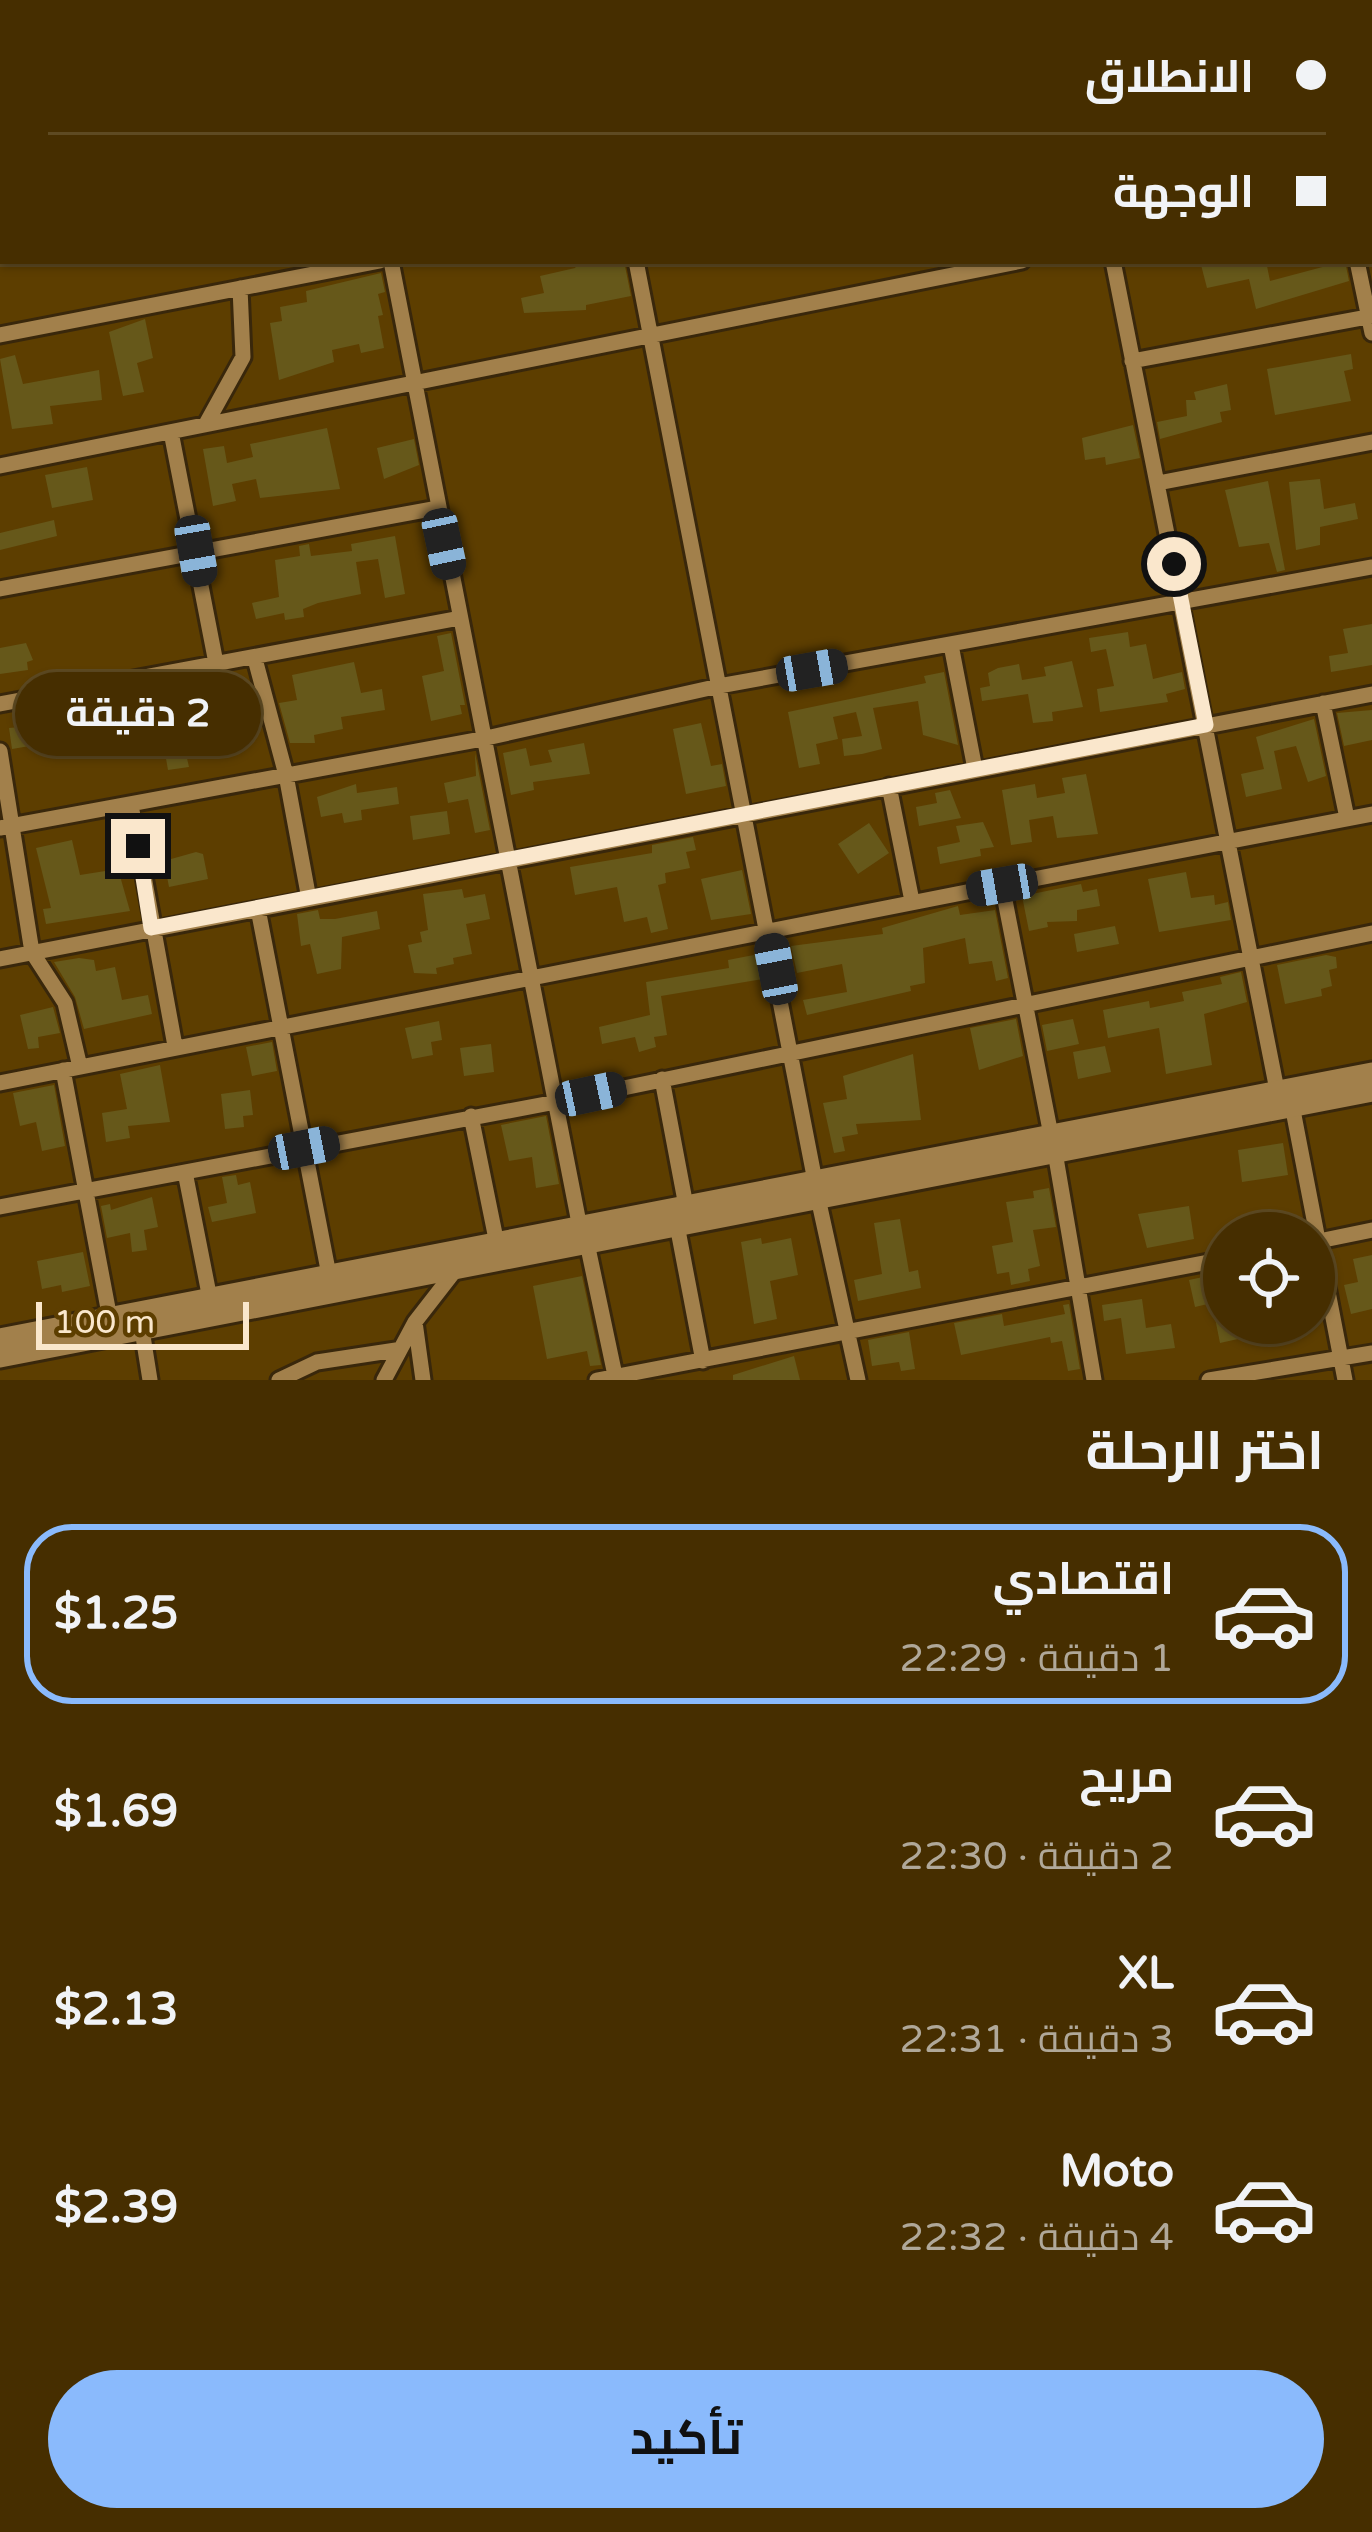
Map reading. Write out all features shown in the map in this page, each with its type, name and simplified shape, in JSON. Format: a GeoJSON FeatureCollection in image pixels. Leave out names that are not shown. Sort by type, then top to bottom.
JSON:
{"type":"FeatureCollection","features":[{"type":"Feature","properties":{"kind":"street"},"geometry":{"type":"LineString","coordinates":[[0,335],[364,264]]}},
{"type":"Feature","properties":{"kind":"street"},"geometry":{"type":"LineString","coordinates":[[392,264],[530,980],[616,1379]]}},
{"type":"Feature","properties":{"kind":"street"},"geometry":{"type":"LineString","coordinates":[[637,264],[816,1190],[858,1380]]}},
{"type":"Feature","properties":{"kind":"street"},"geometry":{"type":"LineString","coordinates":[[0,466],[1007,264]]}},
{"type":"Feature","properties":{"kind":"street"},"geometry":{"type":"LineString","coordinates":[[1114,264],[1250,956],[1309,1212]]}},
{"type":"Feature","properties":{"kind":"street"},"geometry":{"type":"LineString","coordinates":[[1132,361],[1371,322],[1359,264]]}},
{"type":"Feature","properties":{"kind":"street"},"geometry":{"type":"LineString","coordinates":[[206,424],[243,357],[240,288]]}},
{"type":"Feature","properties":{"kind":"street"},"geometry":{"type":"LineString","coordinates":[[171,431],[216,663]]}},
{"type":"Feature","properties":{"kind":"street"},"geometry":{"type":"LineString","coordinates":[[1158,483],[1372,442]]}},
{"type":"Feature","properties":{"kind":"street"},"geometry":{"type":"LineString","coordinates":[[0,589],[437,508]]}},
{"type":"Feature","properties":{"kind":"street"},"geometry":{"type":"LineString","coordinates":[[8,826],[482,739],[719,686],[1372,567]]}},
{"type":"Feature","properties":{"kind":"street"},"geometry":{"type":"LineString","coordinates":[[0,704],[460,619]]}},
{"type":"Feature","properties":{"kind":"street"},"geometry":{"type":"LineString","coordinates":[[951,645],[975,769]]}},
{"type":"Feature","properties":{"kind":"street"},"geometry":{"type":"LineString","coordinates":[[255,658],[286,776],[309,899]]}},
{"type":"Feature","properties":{"kind":"street"},"geometry":{"type":"LineString","coordinates":[[0,958],[1372,694]]}},
{"type":"Feature","properties":{"kind":"street"},"geometry":{"type":"LineString","coordinates":[[1323,703],[1347,818]]}},
{"type":"Feature","properties":{"kind":"street"},"geometry":{"type":"LineString","coordinates":[[0,751],[8,826],[32,952],[65,1003],[80,1066]]}},
{"type":"Feature","properties":{"kind":"street"},"geometry":{"type":"LineString","coordinates":[[889,786],[912,901]]}},
{"type":"Feature","properties":{"kind":"street"},"geometry":{"type":"LineString","coordinates":[[131,805],[175,1046]]}},
{"type":"Feature","properties":{"kind":"street"},"geometry":{"type":"LineString","coordinates":[[0,1083],[530,980],[768,927],[1372,814]]}},
{"type":"Feature","properties":{"kind":"street"},"geometry":{"type":"LineString","coordinates":[[1002,885],[1094,1380]]}},
{"type":"Feature","properties":{"kind":"street"},"geometry":{"type":"LineString","coordinates":[[258,909],[328,1275]]}},
{"type":"Feature","properties":{"kind":"street"},"geometry":{"type":"LineString","coordinates":[[0,1207],[556,1102],[1372,933]]}},
{"type":"Feature","properties":{"kind":"street"},"geometry":{"type":"LineString","coordinates":[[63,1070],[110,1319]]}},
{"type":"Feature","properties":{"kind":"street"},"geometry":{"type":"LineString","coordinates":[[0,1357],[457,1268],[681,1215],[1285,1098],[1372,1073]]}},
{"type":"Feature","properties":{"kind":"street"},"geometry":{"type":"LineString","coordinates":[[662,1079],[703,1361]]}},
{"type":"Feature","properties":{"kind":"street"},"geometry":{"type":"LineString","coordinates":[[1285,1098],[1372,1091]]}},
{"type":"Feature","properties":{"kind":"street"},"geometry":{"type":"LineString","coordinates":[[471,1116],[497,1244]]}},
{"type":"Feature","properties":{"kind":"street"},"geometry":{"type":"LineString","coordinates":[[185,1172],[210,1299]]}},
{"type":"Feature","properties":{"kind":"street"},"geometry":{"type":"LineString","coordinates":[[1335,1237],[1372,1229]]}},
{"type":"Feature","properties":{"kind":"street"},"geometry":{"type":"LineString","coordinates":[[0,1339],[497,1244],[583,1235]]}},
{"type":"Feature","properties":{"kind":"street"},"geometry":{"type":"LineString","coordinates":[[597,1380],[1203,1263]]}},
{"type":"Feature","properties":{"kind":"street"},"geometry":{"type":"LineString","coordinates":[[384,1380],[396,1350],[457,1268]]}},
{"type":"Feature","properties":{"kind":"street"},"geometry":{"type":"LineString","coordinates":[[415,1322],[423,1380]]}},
{"type":"Feature","properties":{"kind":"street"},"geometry":{"type":"LineString","coordinates":[[142,1330],[150,1380]]}},
{"type":"Feature","properties":{"kind":"street"},"geometry":{"type":"LineString","coordinates":[[1335,1344],[1346,1380]]}},
{"type":"Feature","properties":{"kind":"street"},"geometry":{"type":"LineString","coordinates":[[279,1380],[317,1362],[396,1350]]}},
{"type":"Feature","properties":{"kind":"street"},"geometry":{"type":"LineString","coordinates":[[1209,1380],[1372,1353]]}},
{"type":"Feature","properties":{"kind":"building"},"geometry":{"type":"Polygon","coordinates":[[[578,264],[625,264],[631,296],[586,305],[586,310],[524,313],[521,298],[544,293],[540,276],[578,264]]]}},
{"type":"Feature","properties":{"kind":"building"},"geometry":{"type":"Polygon","coordinates":[[[1201,264],[1267,264],[1270,281],[1346,264],[1349,281],[1256,309],[1249,279],[1207,288],[1201,264]]]}},
{"type":"Feature","properties":{"kind":"building"},"geometry":{"type":"Polygon","coordinates":[[[381,273],[385,292],[378,294],[383,315],[378,316],[384,348],[361,353],[359,344],[332,350],[334,362],[279,380],[270,323],[282,321],[280,307],[307,302],[306,291],[381,273]]]}},
{"type":"Feature","properties":{"kind":"building"},"geometry":{"type":"Polygon","coordinates":[[[145,319],[153,358],[137,363],[144,392],[123,396],[109,332],[145,319]]]}},
{"type":"Feature","properties":{"kind":"building"},"geometry":{"type":"Polygon","coordinates":[[[1351,354],[1353,369],[1344,371],[1351,401],[1275,415],[1267,369],[1351,354]]]}},
{"type":"Feature","properties":{"kind":"building"},"geometry":{"type":"Polygon","coordinates":[[[15,355],[23,384],[99,370],[102,400],[50,406],[53,424],[12,429],[0,359],[15,355]]]}},
{"type":"Feature","properties":{"kind":"building"},"geometry":{"type":"Polygon","coordinates":[[[1227,384],[1231,410],[1220,412],[1222,422],[1160,439],[1157,422],[1187,416],[1186,400],[1196,400],[1194,392],[1227,384]]]}},
{"type":"Feature","properties":{"kind":"building"},"geometry":{"type":"Polygon","coordinates":[[[1133,425],[1140,458],[1106,465],[1105,457],[1085,460],[1082,438],[1133,425]]]}},
{"type":"Feature","properties":{"kind":"building"},"geometry":{"type":"Polygon","coordinates":[[[327,428],[340,489],[260,498],[256,479],[232,484],[236,501],[213,506],[203,449],[224,446],[227,463],[253,457],[250,444],[327,428]]]}},
{"type":"Feature","properties":{"kind":"building"},"geometry":{"type":"Polygon","coordinates":[[[414,439],[419,465],[384,479],[377,448],[414,439]]]}},
{"type":"Feature","properties":{"kind":"building"},"geometry":{"type":"Polygon","coordinates":[[[87,467],[93,500],[52,508],[45,475],[87,467]]]}},
{"type":"Feature","properties":{"kind":"building"},"geometry":{"type":"Polygon","coordinates":[[[1320,479],[1324,509],[1355,503],[1358,519],[1320,527],[1320,545],[1296,550],[1289,482],[1320,479]]]}},
{"type":"Feature","properties":{"kind":"building"},"geometry":{"type":"Polygon","coordinates":[[[1268,481],[1285,570],[1277,572],[1269,543],[1239,547],[1225,490],[1268,481]]]}},
{"type":"Feature","properties":{"kind":"building"},"geometry":{"type":"Polygon","coordinates":[[[54,520],[57,536],[0,550],[0,533],[54,520]]]}},
{"type":"Feature","properties":{"kind":"building"},"geometry":{"type":"Polygon","coordinates":[[[395,536],[405,594],[385,598],[378,559],[356,562],[361,594],[303,609],[304,617],[285,620],[284,613],[256,619],[252,603],[279,597],[275,560],[300,556],[299,546],[309,544],[311,556],[352,551],[351,544],[395,536]]]}},
{"type":"Feature","properties":{"kind":"building"},"geometry":{"type":"Polygon","coordinates":[[[1372,624],[1372,665],[1331,672],[1329,656],[1348,653],[1343,629],[1372,624]]]}},
{"type":"Feature","properties":{"kind":"building"},"geometry":{"type":"Polygon","coordinates":[[[1128,632],[1130,647],[1146,644],[1153,679],[1182,672],[1185,689],[1166,694],[1168,702],[1100,712],[1097,689],[1114,686],[1106,649],[1091,652],[1089,638],[1128,632]]]}},
{"type":"Feature","properties":{"kind":"building"},"geometry":{"type":"Polygon","coordinates":[[[451,633],[465,705],[460,705],[462,714],[431,721],[422,676],[444,671],[437,636],[451,633]]]}},
{"type":"Feature","properties":{"kind":"building"},"geometry":{"type":"Polygon","coordinates":[[[26,643],[33,660],[27,662],[28,670],[0,674],[0,648],[26,643]]]}},
{"type":"Feature","properties":{"kind":"building"},"geometry":{"type":"Polygon","coordinates":[[[1072,661],[1083,707],[1052,712],[1053,721],[1033,723],[1028,694],[982,701],[980,688],[990,686],[988,673],[998,668],[1019,664],[1022,680],[1046,676],[1044,667],[1072,661]]]}},
{"type":"Feature","properties":{"kind":"building"},"geometry":{"type":"Polygon","coordinates":[[[354,662],[361,693],[382,689],[385,710],[341,717],[343,729],[314,735],[315,743],[290,743],[279,703],[297,700],[292,675],[354,662]]]}},
{"type":"Feature","properties":{"kind":"building"},"geometry":{"type":"Polygon","coordinates":[[[944,672],[958,745],[923,735],[918,701],[873,708],[882,749],[862,754],[844,756],[842,739],[862,736],[856,712],[833,717],[838,739],[816,744],[820,764],[799,768],[788,712],[926,683],[924,676],[944,672]]]}},
{"type":"Feature","properties":{"kind":"building"},"geometry":{"type":"Polygon","coordinates":[[[170,684],[189,767],[168,770],[159,719],[138,723],[135,707],[162,701],[158,687],[170,684]]]}},
{"type":"Feature","properties":{"kind":"building"},"geometry":{"type":"Polygon","coordinates":[[[89,708],[95,735],[12,749],[9,728],[52,724],[50,716],[89,708]]]}},
{"type":"Feature","properties":{"kind":"building"},"geometry":{"type":"Polygon","coordinates":[[[1372,710],[1372,740],[1344,746],[1337,713],[1372,710]]]}},
{"type":"Feature","properties":{"kind":"building"},"geometry":{"type":"Polygon","coordinates":[[[1314,719],[1326,776],[1308,782],[1296,746],[1274,751],[1282,789],[1246,797],[1241,774],[1264,769],[1256,737],[1314,719]]]}},
{"type":"Feature","properties":{"kind":"building"},"geometry":{"type":"Polygon","coordinates":[[[701,723],[711,766],[722,764],[726,786],[686,794],[673,729],[701,723]]]}},
{"type":"Feature","properties":{"kind":"building"},"geometry":{"type":"Polygon","coordinates":[[[584,743],[590,774],[533,782],[534,790],[511,795],[503,753],[526,748],[530,766],[552,762],[548,750],[584,743]]]}},
{"type":"Feature","properties":{"kind":"building"},"geometry":{"type":"Polygon","coordinates":[[[475,753],[490,830],[475,833],[468,799],[448,803],[444,783],[476,776],[475,753]]]}},
{"type":"Feature","properties":{"kind":"building"},"geometry":{"type":"Polygon","coordinates":[[[1086,774],[1098,834],[1057,838],[1053,816],[1029,820],[1032,842],[1011,845],[1002,790],[1035,784],[1037,798],[1065,793],[1062,778],[1086,774]]]}},
{"type":"Feature","properties":{"kind":"building"},"geometry":{"type":"Polygon","coordinates":[[[356,784],[357,793],[397,787],[399,804],[361,810],[362,820],[344,823],[342,813],[321,817],[317,797],[356,784]]]}},
{"type":"Feature","properties":{"kind":"building"},"geometry":{"type":"Polygon","coordinates":[[[950,790],[961,818],[919,826],[916,807],[937,803],[935,793],[950,790]]]}},
{"type":"Feature","properties":{"kind":"building"},"geometry":{"type":"Polygon","coordinates":[[[447,811],[450,834],[413,840],[410,816],[447,811]]]}},
{"type":"Feature","properties":{"kind":"building"},"geometry":{"type":"Polygon","coordinates":[[[983,822],[994,847],[980,849],[981,856],[940,864],[937,847],[960,842],[956,826],[983,822]]]}},
{"type":"Feature","properties":{"kind":"building"},"geometry":{"type":"Polygon","coordinates":[[[869,823],[889,853],[858,874],[838,844],[869,823]]]}},
{"type":"Feature","properties":{"kind":"building"},"geometry":{"type":"Polygon","coordinates":[[[693,837],[696,850],[686,852],[690,868],[665,873],[666,883],[658,885],[668,929],[651,933],[647,917],[624,922],[617,887],[575,895],[570,867],[652,853],[652,845],[693,837]]]}},
{"type":"Feature","properties":{"kind":"building"},"geometry":{"type":"Polygon","coordinates":[[[72,840],[80,875],[118,869],[130,911],[46,924],[43,909],[51,908],[36,848],[72,840]]]}},
{"type":"Feature","properties":{"kind":"building"},"geometry":{"type":"Polygon","coordinates":[[[203,854],[208,879],[169,887],[164,861],[203,854]]]}},
{"type":"Feature","properties":{"kind":"building"},"geometry":{"type":"Polygon","coordinates":[[[742,870],[751,914],[711,920],[701,879],[742,870]]]}},
{"type":"Feature","properties":{"kind":"building"},"geometry":{"type":"Polygon","coordinates":[[[1186,872],[1191,898],[1214,895],[1215,905],[1228,902],[1231,920],[1159,932],[1148,879],[1186,872]]]}},
{"type":"Feature","properties":{"kind":"building"},"geometry":{"type":"Polygon","coordinates":[[[1081,884],[1083,892],[1097,889],[1100,906],[1077,910],[1077,921],[1047,922],[1048,927],[1029,931],[1022,896],[1081,884]]]}},
{"type":"Feature","properties":{"kind":"building"},"geometry":{"type":"Polygon","coordinates":[[[462,889],[464,898],[485,894],[490,919],[466,924],[472,954],[453,958],[454,964],[436,968],[437,974],[414,973],[408,945],[422,942],[420,932],[428,930],[423,894],[462,889]]]}},
{"type":"Feature","properties":{"kind":"building"},"geometry":{"type":"Polygon","coordinates":[[[958,906],[960,915],[995,910],[1008,978],[996,981],[992,961],[969,964],[965,938],[923,948],[925,983],[910,986],[911,991],[807,1015],[803,1000],[847,992],[842,964],[797,973],[791,946],[883,934],[882,928],[958,906]]]}},
{"type":"Feature","properties":{"kind":"building"},"geometry":{"type":"Polygon","coordinates":[[[318,910],[320,919],[377,911],[380,929],[342,937],[341,969],[317,974],[310,944],[301,946],[297,914],[318,910]]]}},
{"type":"Feature","properties":{"kind":"building"},"geometry":{"type":"Polygon","coordinates":[[[1115,926],[1119,944],[1077,952],[1074,934],[1115,926]]]}},
{"type":"Feature","properties":{"kind":"building"},"geometry":{"type":"Polygon","coordinates":[[[759,954],[763,979],[661,996],[667,1035],[654,1037],[656,1047],[639,1052],[635,1037],[602,1044],[599,1027],[650,1015],[646,982],[729,968],[728,960],[759,954]]]}},
{"type":"Feature","properties":{"kind":"building"},"geometry":{"type":"Polygon","coordinates":[[[1336,957],[1337,968],[1329,970],[1332,986],[1321,989],[1322,996],[1285,1004],[1277,965],[1336,957]]]}},
{"type":"Feature","properties":{"kind":"building"},"geometry":{"type":"Polygon","coordinates":[[[94,960],[96,971],[115,967],[122,1000],[148,995],[152,1014],[84,1029],[75,997],[54,962],[94,960]]]}},
{"type":"Feature","properties":{"kind":"building"},"geometry":{"type":"Polygon","coordinates":[[[1241,972],[1247,1002],[1204,1014],[1212,1065],[1166,1074],[1159,1028],[1108,1038],[1103,1010],[1149,1001],[1150,1008],[1184,1001],[1182,992],[1222,984],[1220,977],[1241,972]]]}},
{"type":"Feature","properties":{"kind":"building"},"geometry":{"type":"Polygon","coordinates":[[[53,1007],[60,1033],[38,1037],[39,1048],[28,1049],[20,1015],[53,1007]]]}},
{"type":"Feature","properties":{"kind":"building"},"geometry":{"type":"Polygon","coordinates":[[[1016,1019],[1023,1056],[979,1070],[970,1028],[1016,1019]]]}},
{"type":"Feature","properties":{"kind":"building"},"geometry":{"type":"Polygon","coordinates":[[[1073,1019],[1079,1044],[1047,1051],[1042,1025],[1073,1019]]]}},
{"type":"Feature","properties":{"kind":"building"},"geometry":{"type":"Polygon","coordinates":[[[439,1021],[442,1040],[431,1042],[433,1055],[412,1059],[405,1028],[439,1021]]]}},
{"type":"Feature","properties":{"kind":"building"},"geometry":{"type":"Polygon","coordinates":[[[272,1042],[277,1071],[252,1076],[246,1047],[272,1042]]]}},
{"type":"Feature","properties":{"kind":"building"},"geometry":{"type":"Polygon","coordinates":[[[491,1044],[494,1072],[464,1076],[460,1048],[491,1044]]]}},
{"type":"Feature","properties":{"kind":"building"},"geometry":{"type":"Polygon","coordinates":[[[1105,1046],[1111,1072],[1078,1079],[1073,1052],[1105,1046]]]}},
{"type":"Feature","properties":{"kind":"building"},"geometry":{"type":"Polygon","coordinates":[[[913,1054],[921,1120],[856,1124],[858,1134],[842,1137],[845,1151],[834,1153],[823,1103],[847,1099],[843,1076],[913,1054]]]}},
{"type":"Feature","properties":{"kind":"building"},"geometry":{"type":"Polygon","coordinates":[[[160,1065],[170,1122],[128,1126],[130,1138],[106,1142],[102,1113],[127,1109],[120,1074],[160,1065]]]}},
{"type":"Feature","properties":{"kind":"building"},"geometry":{"type":"Polygon","coordinates":[[[54,1085],[65,1146],[42,1151],[36,1122],[20,1126],[13,1093],[54,1085]]]}},
{"type":"Feature","properties":{"kind":"building"},"geometry":{"type":"Polygon","coordinates":[[[250,1090],[253,1115],[243,1116],[244,1127],[225,1129],[221,1094],[250,1090]]]}},
{"type":"Feature","properties":{"kind":"building"},"geometry":{"type":"Polygon","coordinates":[[[546,1116],[559,1184],[536,1188],[532,1157],[509,1161],[501,1125],[546,1116]]]}},
{"type":"Feature","properties":{"kind":"building"},"geometry":{"type":"Polygon","coordinates":[[[1283,1143],[1288,1175],[1242,1182],[1238,1150],[1283,1143]]]}},
{"type":"Feature","properties":{"kind":"building"},"geometry":{"type":"Polygon","coordinates":[[[236,1175],[238,1185],[250,1182],[256,1213],[212,1222],[208,1207],[227,1203],[222,1177],[236,1175]]]}},
{"type":"Feature","properties":{"kind":"building"},"geometry":{"type":"Polygon","coordinates":[[[1049,1188],[1056,1227],[1033,1230],[1040,1266],[1028,1269],[1030,1281],[1011,1285],[1009,1272],[997,1274],[992,1246],[1013,1242],[1006,1202],[1034,1198],[1033,1191],[1049,1188]]]}},
{"type":"Feature","properties":{"kind":"building"},"geometry":{"type":"Polygon","coordinates":[[[152,1197],[158,1227],[144,1230],[147,1250],[132,1252],[130,1233],[107,1238],[101,1206],[110,1204],[111,1210],[152,1197]]]}},
{"type":"Feature","properties":{"kind":"building"},"geometry":{"type":"Polygon","coordinates":[[[1189,1206],[1194,1239],[1147,1248],[1138,1214],[1189,1206]]]}},
{"type":"Feature","properties":{"kind":"building"},"geometry":{"type":"Polygon","coordinates":[[[900,1219],[909,1272],[918,1270],[921,1288],[858,1301],[854,1280],[882,1274],[874,1223],[900,1219]]]}},
{"type":"Feature","properties":{"kind":"building"},"geometry":{"type":"Polygon","coordinates":[[[761,1238],[762,1244],[791,1238],[798,1275],[770,1281],[777,1319],[754,1324],[741,1242],[761,1238]]]}},
{"type":"Feature","properties":{"kind":"building"},"geometry":{"type":"Polygon","coordinates":[[[83,1252],[90,1286],[62,1292],[61,1285],[42,1289],[37,1261],[83,1252]]]}},
{"type":"Feature","properties":{"kind":"building"},"geometry":{"type":"Polygon","coordinates":[[[1372,1255],[1372,1309],[1351,1314],[1344,1285],[1358,1282],[1353,1259],[1372,1255]]]}},
{"type":"Feature","properties":{"kind":"building"},"geometry":{"type":"Polygon","coordinates":[[[582,1276],[601,1365],[590,1366],[587,1351],[547,1359],[533,1286],[582,1276]]]}},
{"type":"Feature","properties":{"kind":"building"},"geometry":{"type":"Polygon","coordinates":[[[1203,1277],[1203,1305],[1195,1307],[1189,1280],[1203,1277]]]}},
{"type":"Feature","properties":{"kind":"building"},"geometry":{"type":"Polygon","coordinates":[[[1142,1299],[1146,1328],[1171,1324],[1175,1348],[1126,1354],[1121,1318],[1104,1321],[1102,1305],[1142,1299]]]}},
{"type":"Feature","properties":{"kind":"building"},"geometry":{"type":"Polygon","coordinates":[[[1069,1304],[1080,1369],[1068,1371],[1062,1341],[1051,1343],[1050,1337],[961,1355],[954,1323],[1002,1314],[1004,1326],[1065,1314],[1063,1305],[1069,1304]]]}},
{"type":"Feature","properties":{"kind":"building"},"geometry":{"type":"Polygon","coordinates":[[[909,1332],[915,1369],[901,1371],[899,1362],[872,1366],[868,1340],[909,1332]]]}},
{"type":"Feature","properties":{"kind":"building"},"geometry":{"type":"Polygon","coordinates":[[[794,1356],[800,1380],[733,1380],[733,1375],[794,1356]]]}},
{"type":"Feature","properties":{"kind":"route"},"geometry":{"type":"LineString","coordinates":[[138,846],[151,928],[1206,725],[1174,564]]}}]}
